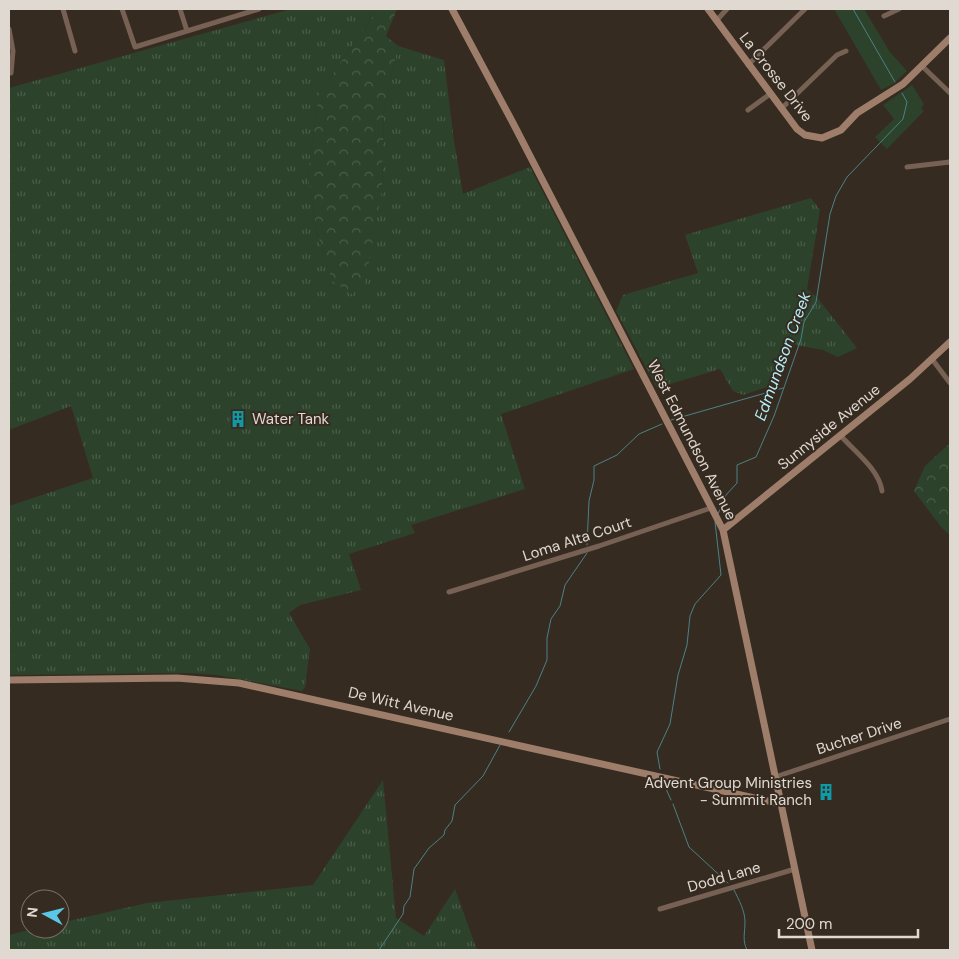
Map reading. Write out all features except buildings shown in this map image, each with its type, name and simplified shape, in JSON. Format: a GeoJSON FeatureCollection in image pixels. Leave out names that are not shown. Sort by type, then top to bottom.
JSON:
{"type":"FeatureCollection","features":[{"type":"Feature","properties":{"kind":"street"},"geometry":{"type":"LineString","coordinates":[[62,9],[75,51]]}},
{"type":"Feature","properties":{"kind":"street"},"geometry":{"type":"LineString","coordinates":[[122,9],[135,47],[239,12],[259,9]]}},
{"type":"Feature","properties":{"kind":"street"},"geometry":{"type":"LineString","coordinates":[[180,9],[187,31]]}},
{"type":"Feature","properties":{"kind":"street","name":"West Edmundson Avenue"},"geometry":{"type":"LineString","coordinates":[[452,9],[505,107],[723,530],[812,950]]}},
{"type":"Feature","properties":{"kind":"street","name":"La Crosse Drive"},"geometry":{"type":"LineString","coordinates":[[708,9],[797,129],[805,135],[822,138],[841,130],[869,105],[896,89],[950,38]]}},
{"type":"Feature","properties":{"kind":"street"},"geometry":{"type":"LineString","coordinates":[[716,21],[727,9]]}},
{"type":"Feature","properties":{"kind":"street"},"geometry":{"type":"LineString","coordinates":[[748,65],[805,9]]}},
{"type":"Feature","properties":{"kind":"street"},"geometry":{"type":"LineString","coordinates":[[884,16],[899,9]]}},
{"type":"Feature","properties":{"kind":"street"},"geometry":{"type":"LineString","coordinates":[[9,29],[13,50],[11,73]]}},
{"type":"Feature","properties":{"kind":"street"},"geometry":{"type":"LineString","coordinates":[[781,109],[838,54],[846,50]]}},
{"type":"Feature","properties":{"kind":"street"},"geometry":{"type":"LineString","coordinates":[[922,66],[950,93]]}},
{"type":"Feature","properties":{"kind":"street"},"geometry":{"type":"LineString","coordinates":[[748,110],[770,94]]}},
{"type":"Feature","properties":{"kind":"street"},"geometry":{"type":"LineString","coordinates":[[907,167],[950,162]]}},
{"type":"Feature","properties":{"kind":"street","name":"Sunnyside Avenue"},"geometry":{"type":"LineString","coordinates":[[723,530],[932,359],[950,342]]}},
{"type":"Feature","properties":{"kind":"street"},"geometry":{"type":"LineString","coordinates":[[932,359],[950,383]]}},
{"type":"Feature","properties":{"kind":"street"},"geometry":{"type":"LineString","coordinates":[[840,435],[881,481],[882,491]]}},
{"type":"Feature","properties":{"kind":"street","name":"Loma Alta Court"},"geometry":{"type":"LineString","coordinates":[[449,592],[711,508]]}},
{"type":"Feature","properties":{"kind":"street","name":"De Witt Avenue"},"geometry":{"type":"LineString","coordinates":[[9,680],[177,678],[239,683],[781,804]]}},
{"type":"Feature","properties":{"kind":"street","name":"Bucher Drive"},"geometry":{"type":"LineString","coordinates":[[775,776],[950,719]]}},
{"type":"Feature","properties":{"kind":"street","name":"Dodd Lane"},"geometry":{"type":"LineString","coordinates":[[660,908],[795,869]]}},
{"type":"Feature","properties":{"kind":"green space"},"geometry":{"type":"Polygon","coordinates":[[[291,9],[378,9],[319,93],[308,174],[317,233],[332,281],[382,191],[384,110],[398,46],[444,60],[463,194],[530,167],[634,369],[501,414],[525,489],[411,525],[415,533],[349,554],[361,590],[300,605],[289,613],[310,649],[305,687],[302,691],[217,675],[188,673],[9,675],[9,506],[93,478],[71,406],[9,430],[9,88],[291,9]]]}},
{"type":"Feature","properties":{"kind":"green space"},"geometry":{"type":"Polygon","coordinates":[[[378,9],[397,9],[386,36],[398,46],[384,110],[382,191],[365,283],[351,294],[332,281],[317,233],[308,174],[319,93],[378,9]]]}},
{"type":"Feature","properties":{"kind":"green space"},"geometry":{"type":"Polygon","coordinates":[[[834,9],[864,9],[890,52],[907,71],[893,84],[881,90],[834,9]]]}},
{"type":"Feature","properties":{"kind":"green space"},"geometry":{"type":"Polygon","coordinates":[[[912,85],[924,104],[921,108],[924,111],[887,149],[875,137],[894,119],[883,105],[912,85]]]}},
{"type":"Feature","properties":{"kind":"green space"},"geometry":{"type":"Polygon","coordinates":[[[811,198],[820,210],[807,289],[816,296],[857,348],[838,357],[823,350],[791,344],[779,383],[743,395],[733,391],[720,369],[657,388],[616,311],[623,295],[698,273],[685,235],[811,198]]]}},
{"type":"Feature","properties":{"kind":"green space"},"geometry":{"type":"Polygon","coordinates":[[[950,443],[950,535],[942,528],[914,491],[925,466],[950,443]]]}},
{"type":"Feature","properties":{"kind":"green space"},"geometry":{"type":"Polygon","coordinates":[[[383,780],[396,918],[424,936],[455,889],[477,950],[9,950],[9,935],[20,932],[20,939],[70,939],[70,921],[147,903],[313,885],[383,780]]]}},
{"type":"Feature","properties":{"kind":"waterway","name":"Edmundson Creek"},"geometry":{"type":"LineString","coordinates":[[853,9],[895,82]]}},
{"type":"Feature","properties":{"kind":"waterway","name":"Edmundson Creek"},"geometry":{"type":"LineString","coordinates":[[718,514],[726,495],[737,483],[737,465],[756,457],[774,416],[801,339],[804,322],[816,302],[830,214],[836,196],[847,177],[903,119],[907,102],[902,93]]}},
{"type":"Feature","properties":{"kind":"waterway"},"geometry":{"type":"LineString","coordinates":[[671,420],[783,388]]}},
{"type":"Feature","properties":{"kind":"waterway"},"geometry":{"type":"LineString","coordinates":[[587,545],[589,501],[594,480],[594,466],[617,455],[639,434],[662,424]]}},
{"type":"Feature","properties":{"kind":"waterway","name":"Edmundson Creek"},"geometry":{"type":"LineString","coordinates":[[660,769],[657,752],[670,724],[678,675],[687,645],[690,616],[695,604],[721,575],[715,522]]}},
{"type":"Feature","properties":{"kind":"waterway"},"geometry":{"type":"LineString","coordinates":[[509,732],[536,686],[547,660],[547,638],[551,619],[560,606],[565,585],[587,553]]}},
{"type":"Feature","properties":{"kind":"waterway"},"geometry":{"type":"LineString","coordinates":[[379,950],[403,914],[404,906],[410,897],[414,869],[429,848],[444,835],[445,830],[452,821],[455,805],[483,776],[500,745]]}},
{"type":"Feature","properties":{"kind":"waterway","name":"Edmundson Creek"},"geometry":{"type":"LineString","coordinates":[[663,782],[671,800]]}},
{"type":"Feature","properties":{"kind":"waterway","name":"Edmundson Creek"},"geometry":{"type":"LineString","coordinates":[[673,804],[689,847],[728,883]]}},
{"type":"Feature","properties":{"kind":"waterway","name":"Edmundson Creek"},"geometry":{"type":"LineString","coordinates":[[734,890],[744,914],[744,940],[747,950]]}},
{"type":"Feature","properties":{"kind":"place","name":"Water Tank"},"geometry":{"type":"Point","coordinates":[238,419]}},
{"type":"Feature","properties":{"kind":"place","name":"Advent Group Ministries - Summit Ranch"},"geometry":{"type":"Point","coordinates":[826,792]}}]}
